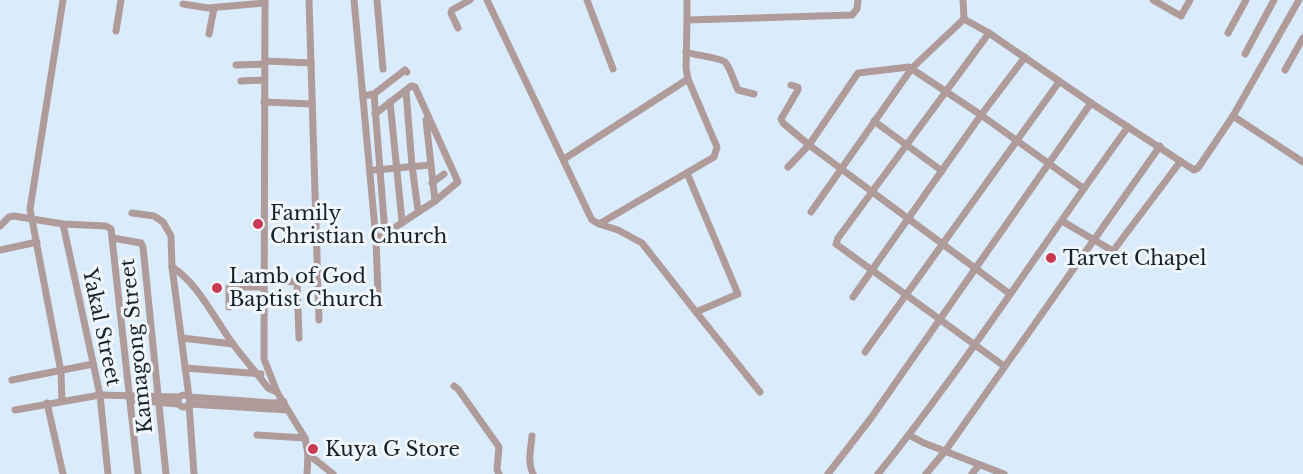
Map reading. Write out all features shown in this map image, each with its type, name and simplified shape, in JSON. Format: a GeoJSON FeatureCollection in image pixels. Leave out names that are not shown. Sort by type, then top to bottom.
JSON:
{"type":"FeatureCollection","features":[{"type":"Feature","properties":{"kind":"street"},"geometry":{"type":"LineString","coordinates":[[62,401],[61,372],[30,199],[63,0]]}},
{"type":"Feature","properties":{"kind":"street"},"geometry":{"type":"LineString","coordinates":[[116,31],[121,0]]}},
{"type":"Feature","properties":{"kind":"street"},"geometry":{"type":"LineString","coordinates":[[309,0],[319,320]]}},
{"type":"Feature","properties":{"kind":"street"},"geometry":{"type":"LineString","coordinates":[[354,0],[376,240],[378,294]]}},
{"type":"Feature","properties":{"kind":"street"},"geometry":{"type":"LineString","coordinates":[[377,0],[383,69]]}},
{"type":"Feature","properties":{"kind":"street"},"geometry":{"type":"LineString","coordinates":[[458,28],[451,13],[452,10],[470,0]]}},
{"type":"Feature","properties":{"kind":"street"},"geometry":{"type":"LineString","coordinates":[[487,0],[592,220],[642,243],[760,392]]}},
{"type":"Feature","properties":{"kind":"street"},"geometry":{"type":"LineString","coordinates":[[586,0],[613,69]]}},
{"type":"Feature","properties":{"kind":"street"},"geometry":{"type":"LineString","coordinates":[[599,224],[714,157],[717,153],[717,147],[688,79],[686,68],[687,0]]}},
{"type":"Feature","properties":{"kind":"street"},"geometry":{"type":"LineString","coordinates":[[687,20],[852,15],[857,9],[858,0]]}},
{"type":"Feature","properties":{"kind":"street"},"geometry":{"type":"LineString","coordinates":[[811,212],[912,68],[964,19],[963,0]]}},
{"type":"Feature","properties":{"kind":"street"},"geometry":{"type":"LineString","coordinates":[[1153,0],[1181,16],[1190,0]]}},
{"type":"Feature","properties":{"kind":"street"},"geometry":{"type":"LineString","coordinates":[[1228,33],[1246,0]]}},
{"type":"Feature","properties":{"kind":"street"},"geometry":{"type":"LineString","coordinates":[[1245,54],[1274,0]]}},
{"type":"Feature","properties":{"kind":"street"},"geometry":{"type":"LineString","coordinates":[[964,19],[989,33],[1059,82],[1160,146],[1192,170],[1196,170],[1233,116],[1299,0]]}},
{"type":"Feature","properties":{"kind":"street"},"geometry":{"type":"LineString","coordinates":[[183,4],[214,8],[265,2],[264,359],[277,392],[305,438],[308,454],[307,474]]}},
{"type":"Feature","properties":{"kind":"street"},"geometry":{"type":"LineString","coordinates":[[209,34],[214,8]]}},
{"type":"Feature","properties":{"kind":"street"},"geometry":{"type":"LineString","coordinates":[[989,33],[836,244],[1004,366]]}},
{"type":"Feature","properties":{"kind":"street"},"geometry":{"type":"LineString","coordinates":[[1285,70],[1303,38]]}},
{"type":"Feature","properties":{"kind":"street"},"geometry":{"type":"LineString","coordinates":[[686,52],[702,57],[719,58],[726,63],[738,90],[753,94]]}},
{"type":"Feature","properties":{"kind":"street"},"geometry":{"type":"LineString","coordinates":[[853,297],[981,115],[1025,57]]}},
{"type":"Feature","properties":{"kind":"street"},"geometry":{"type":"LineString","coordinates":[[236,65],[265,62],[311,63]]}},
{"type":"Feature","properties":{"kind":"street"},"geometry":{"type":"LineString","coordinates":[[788,167],[809,145],[858,73],[912,68],[1083,189]]}},
{"type":"Feature","properties":{"kind":"street"},"geometry":{"type":"LineString","coordinates":[[363,96],[374,94],[405,70],[407,72]]}},
{"type":"Feature","properties":{"kind":"street"},"geometry":{"type":"LineString","coordinates":[[564,159],[688,79]]}},
{"type":"Feature","properties":{"kind":"street"},"geometry":{"type":"LineString","coordinates":[[242,81],[264,80]]}},
{"type":"Feature","properties":{"kind":"street"},"geometry":{"type":"LineString","coordinates":[[865,352],[1059,82]]}},
{"type":"Feature","properties":{"kind":"street"},"geometry":{"type":"LineString","coordinates":[[791,85],[798,87],[798,90],[782,121],[809,145],[1010,294]]}},
{"type":"Feature","properties":{"kind":"street"},"geometry":{"type":"LineString","coordinates":[[375,114],[411,86],[415,87],[458,182],[435,201],[418,210],[376,240]]}},
{"type":"Feature","properties":{"kind":"street"},"geometry":{"type":"LineString","coordinates":[[406,91],[418,210]]}},
{"type":"Feature","properties":{"kind":"street"},"geometry":{"type":"LineString","coordinates":[[374,94],[385,233]]}},
{"type":"Feature","properties":{"kind":"street"},"geometry":{"type":"LineString","coordinates":[[264,102],[312,104]]}},
{"type":"Feature","properties":{"kind":"street"},"geometry":{"type":"LineString","coordinates":[[390,102],[402,222]]}},
{"type":"Feature","properties":{"kind":"street"},"geometry":{"type":"LineString","coordinates":[[828,474],[871,418],[1091,103]]}},
{"type":"Feature","properties":{"kind":"street"},"geometry":{"type":"LineString","coordinates":[[426,113],[435,201]]}},
{"type":"Feature","properties":{"kind":"street"},"geometry":{"type":"LineString","coordinates":[[1233,116],[1303,162]]}},
{"type":"Feature","properties":{"kind":"street"},"geometry":{"type":"LineString","coordinates":[[874,121],[942,171]]}},
{"type":"Feature","properties":{"kind":"street"},"geometry":{"type":"LineString","coordinates":[[878,474],[975,345],[1128,127]]}},
{"type":"Feature","properties":{"kind":"street"},"geometry":{"type":"LineString","coordinates":[[926,474],[946,450],[1160,146]]}},
{"type":"Feature","properties":{"kind":"street"},"geometry":{"type":"LineString","coordinates":[[1062,221],[1113,250],[1180,162]]}},
{"type":"Feature","properties":{"kind":"street"},"geometry":{"type":"LineString","coordinates":[[370,171],[430,165]]}},
{"type":"Feature","properties":{"kind":"street"},"geometry":{"type":"LineString","coordinates":[[687,173],[738,294],[696,312]]}},
{"type":"Feature","properties":{"kind":"street"},"geometry":{"type":"LineString","coordinates":[[432,183],[444,174]]}},
{"type":"Feature","properties":{"kind":"street"},"geometry":{"type":"LineString","coordinates":[[132,213],[154,216],[163,222],[171,236],[172,267],[189,401],[194,474]]}},
{"type":"Feature","properties":{"kind":"street"},"geometry":{"type":"LineString","coordinates":[[0,226],[9,217],[111,229],[138,474]]}},
{"type":"Feature","properties":{"kind":"street","name":"Yakal Street"},"geometry":{"type":"LineString","coordinates":[[63,224],[100,395],[108,474]]}},
{"type":"Feature","properties":{"kind":"street","name":"Kamagong Street"},"geometry":{"type":"LineString","coordinates":[[113,238],[136,241],[143,247],[166,474]]}},
{"type":"Feature","properties":{"kind":"street"},"geometry":{"type":"LineString","coordinates":[[0,250],[37,242]]}},
{"type":"Feature","properties":{"kind":"street"},"geometry":{"type":"LineString","coordinates":[[172,267],[180,272],[209,307],[233,344],[268,388],[277,392]]}},
{"type":"Feature","properties":{"kind":"street"},"geometry":{"type":"LineString","coordinates":[[229,307],[229,287],[297,282],[299,338]]}},
{"type":"Feature","properties":{"kind":"street"},"geometry":{"type":"LineString","coordinates":[[182,338],[233,344]]}},
{"type":"Feature","properties":{"kind":"street"},"geometry":{"type":"LineString","coordinates":[[12,380],[93,364]]}},
{"type":"Feature","properties":{"kind":"street"},"geometry":{"type":"LineString","coordinates":[[185,368],[258,375],[269,372]]}},
{"type":"Feature","properties":{"kind":"street"},"geometry":{"type":"LineString","coordinates":[[454,386],[458,388],[499,447],[497,470],[499,474]]}},
{"type":"Feature","properties":{"kind":"street"},"geometry":{"type":"LineString","coordinates":[[15,410],[100,395],[178,400],[184,394],[189,401],[288,410]]}},
{"type":"Feature","properties":{"kind":"street"},"geometry":{"type":"LineString","coordinates":[[189,401],[284,402]]}},
{"type":"Feature","properties":{"kind":"street"},"geometry":{"type":"LineString","coordinates":[[47,403],[63,474]]}},
{"type":"Feature","properties":{"kind":"street"},"geometry":{"type":"LineString","coordinates":[[257,435],[305,438]]}},
{"type":"Feature","properties":{"kind":"street"},"geometry":{"type":"LineString","coordinates":[[909,435],[1004,474]]}},
{"type":"Feature","properties":{"kind":"street"},"geometry":{"type":"LineString","coordinates":[[532,436],[530,466],[533,474]]}},
{"type":"Feature","properties":{"kind":"street"},"geometry":{"type":"LineString","coordinates":[[308,454],[333,474]]}},
{"type":"Feature","properties":{"kind":"street"},"geometry":{"type":"LineString","coordinates":[[972,474],[979,465]]}},
{"type":"Feature","properties":{"kind":"place","name":"Family Christian Church"},"geometry":{"type":"Point","coordinates":[258,224]}},
{"type":"Feature","properties":{"kind":"place","name":"Tarvet Chapel"},"geometry":{"type":"Point","coordinates":[1051,258]}},
{"type":"Feature","properties":{"kind":"place","name":"Lamb of God Baptist Church"},"geometry":{"type":"Point","coordinates":[217,288]}},
{"type":"Feature","properties":{"kind":"place","name":"Kuya G Store"},"geometry":{"type":"Point","coordinates":[313,449]}}]}
